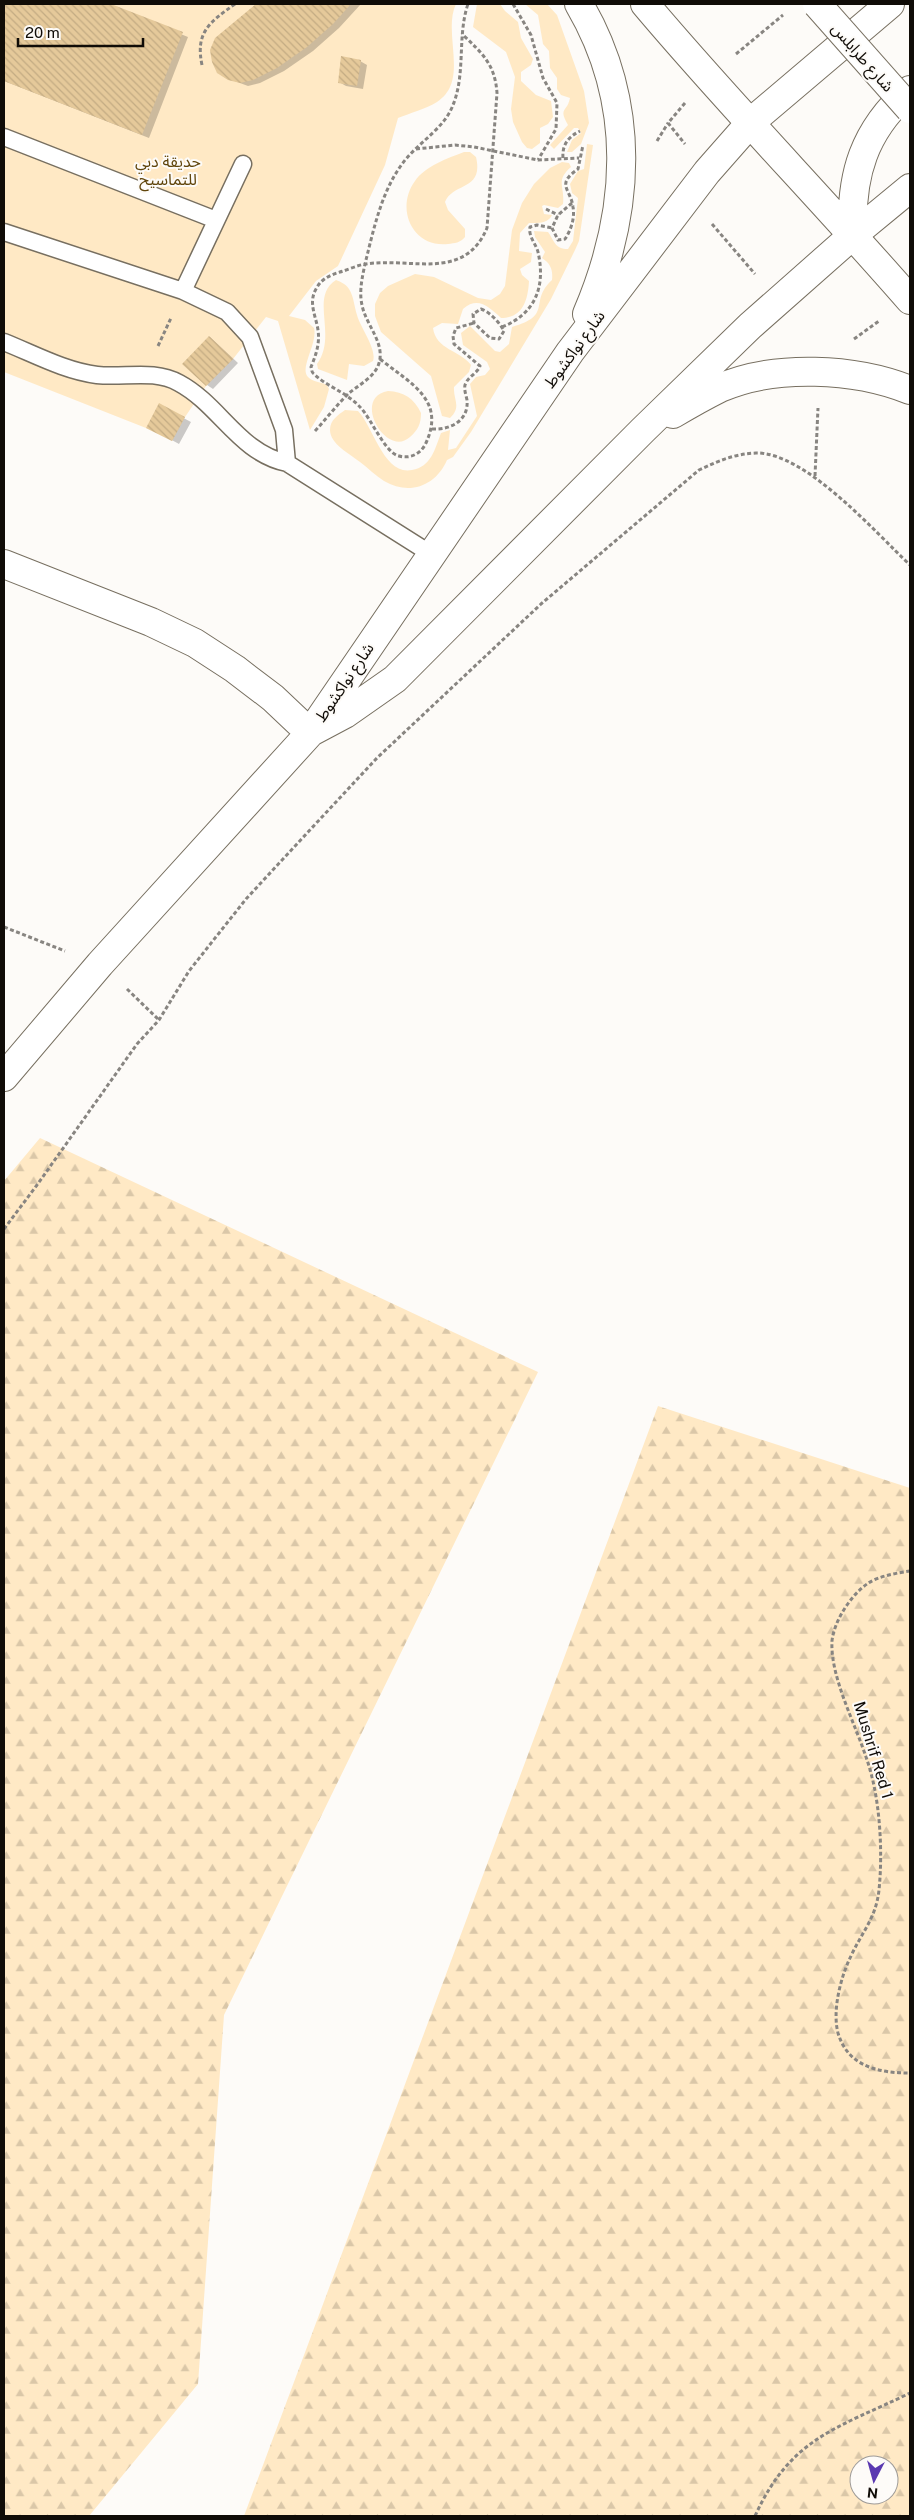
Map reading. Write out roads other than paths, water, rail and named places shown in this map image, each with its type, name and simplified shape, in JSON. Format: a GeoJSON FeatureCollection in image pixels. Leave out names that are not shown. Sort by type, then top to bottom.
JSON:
{"type":"FeatureCollection","features":[{"type":"Feature","properties":{"kind":"main road"},"geometry":{"type":"LineString","coordinates":[[570,352],[606,266],[617,220],[620,181],[618,101],[609,68],[597,36],[580,4]]}},
{"type":"Feature","properties":{"kind":"main road"},"geometry":{"type":"LineString","coordinates":[[644,4],[707,78],[751,122],[910,300]]}},
{"type":"Feature","properties":{"kind":"main road","name":"شارع طرابلس"},"geometry":{"type":"LineString","coordinates":[[817,4],[910,109]]}},
{"type":"Feature","properties":{"kind":"main road","name":"شارع نواكشوط"},"geometry":{"type":"LineString","coordinates":[[310,732],[570,352],[707,172],[751,122],[890,4]]}},
{"type":"Feature","properties":{"kind":"main road"},"geometry":{"type":"LineString","coordinates":[[853,235],[852,206],[856,178],[864,150],[877,124],[896,102],[910,90]]}},
{"type":"Feature","properties":{"kind":"main road","name":"شارع نواكشوط"},"geometry":{"type":"LineString","coordinates":[[310,732],[345,714],[395,679],[643,430],[778,299],[910,188]]}},
{"type":"Feature","properties":{"kind":"main road"},"geometry":{"type":"LineString","coordinates":[[643,430],[720,388],[753,378],[820,372],[859,376],[910,390]]}},
{"type":"Feature","properties":{"kind":"main road"},"geometry":{"type":"LineString","coordinates":[[4,564],[152,622],[195,644],[235,669],[273,698],[310,732],[100,964],[4,1077]]}},
{"type":"Feature","properties":{"kind":"lane"},"geometry":{"type":"LineString","coordinates":[[4,137],[216,220]]}},
{"type":"Feature","properties":{"kind":"lane"},"geometry":{"type":"LineString","coordinates":[[182,291],[242,164]]}},
{"type":"Feature","properties":{"kind":"lane"},"geometry":{"type":"LineString","coordinates":[[4,232],[182,291],[227,312],[250,337],[284,430],[288,463]]}},
{"type":"Feature","properties":{"kind":"lane"},"geometry":{"type":"LineString","coordinates":[[4,342],[81,372],[112,376],[146,374],[162,376],[192,391],[256,452],[271,460],[288,463],[431,554]]}},
{"type":"Feature","properties":{"kind":"park label","name":"حديقة دبي للتماسيح"},"geometry":{"type":"Point","coordinates":[168,170]}}]}
